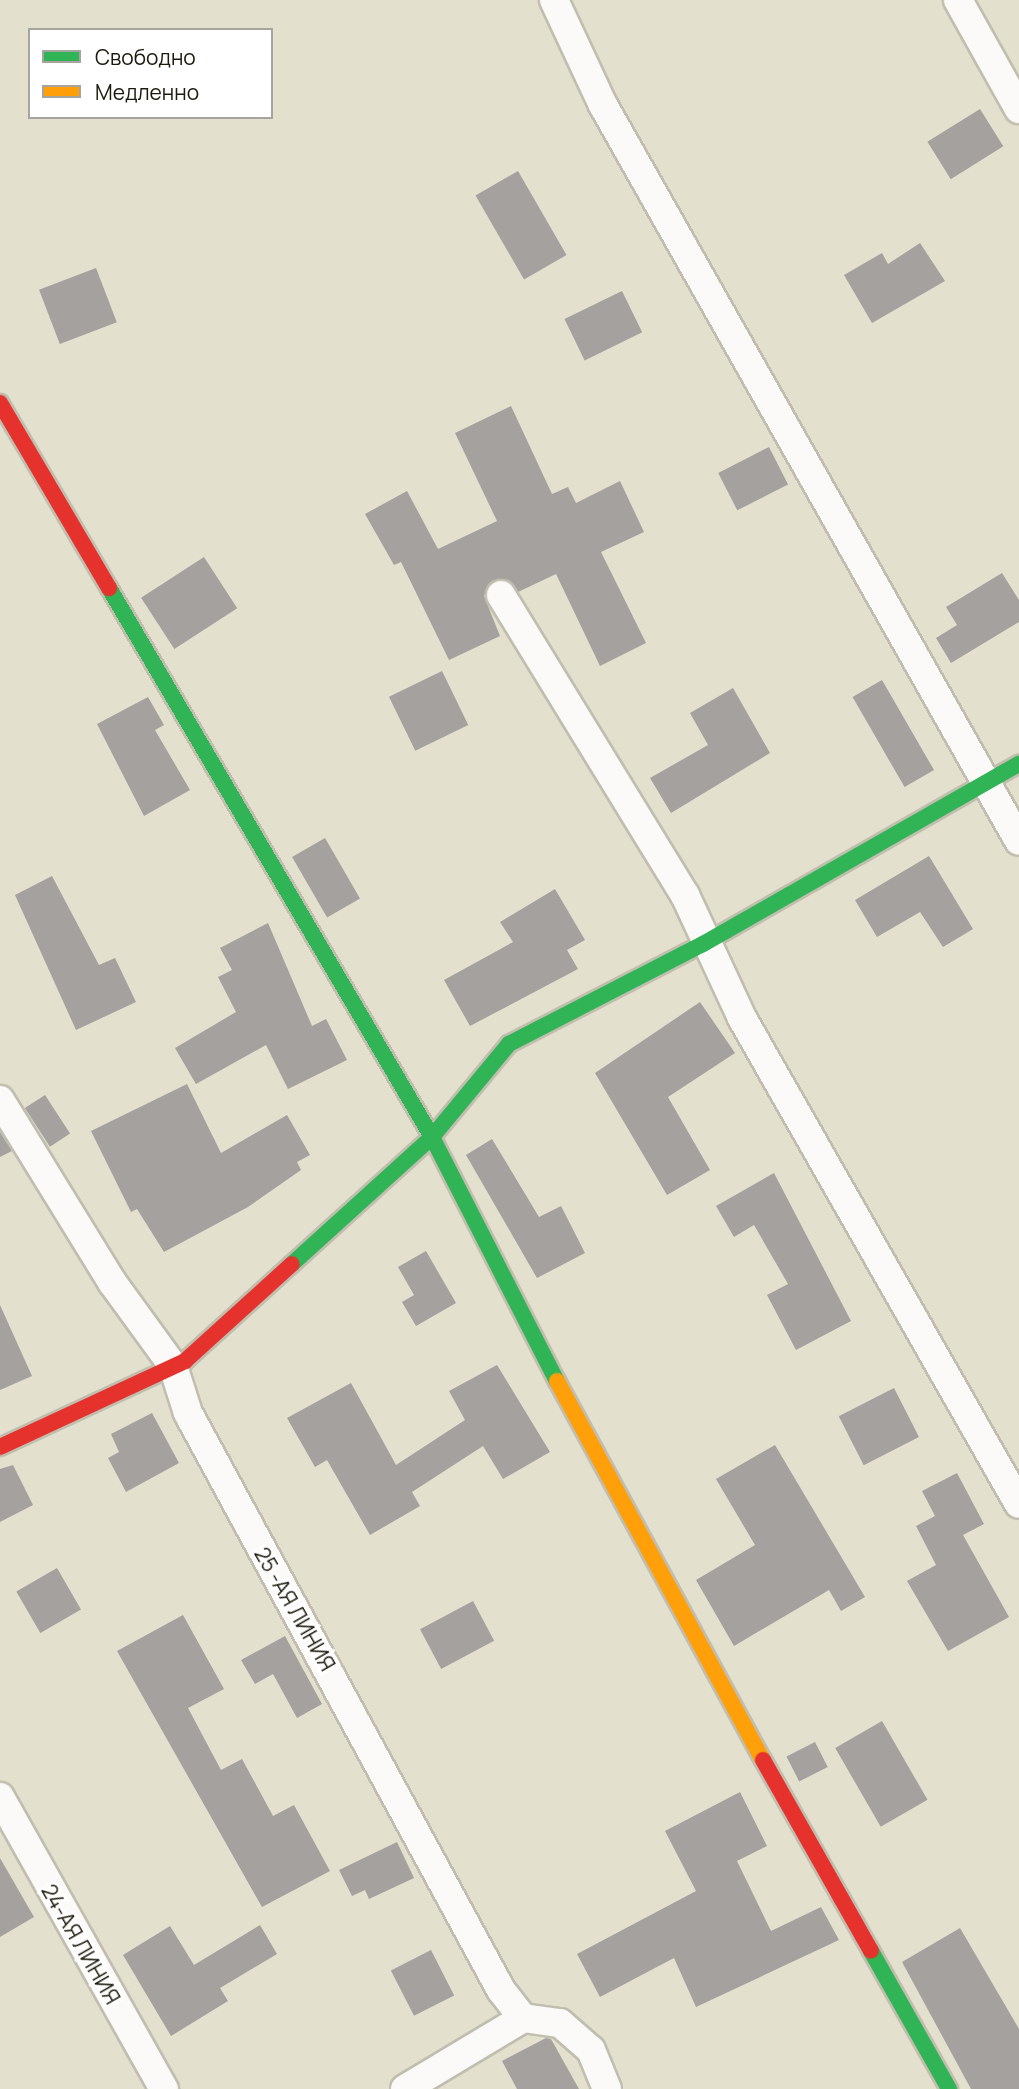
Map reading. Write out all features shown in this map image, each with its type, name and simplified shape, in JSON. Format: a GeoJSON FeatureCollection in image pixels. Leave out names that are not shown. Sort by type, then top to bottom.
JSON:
{"type":"FeatureCollection","features":[{"type":"Feature","properties":{"kind":"street"},"geometry":{"type":"LineString","coordinates":[[554,0],[603,105],[1019,841]]}},
{"type":"Feature","properties":{"kind":"street"},"geometry":{"type":"LineString","coordinates":[[958,0],[1019,109]]}},
{"type":"Feature","properties":{"kind":"street"},"geometry":{"type":"LineString","coordinates":[[0,403],[432,1137],[636,1536],[949,2089]]}},
{"type":"Feature","properties":{"kind":"street"},"geometry":{"type":"LineString","coordinates":[[501,596],[685,895],[703,944],[1019,1504]]}},
{"type":"Feature","properties":{"kind":"street"},"geometry":{"type":"LineString","coordinates":[[0,1447],[173,1366],[246,1309],[432,1137],[509,1044],[703,944],[1019,764]]}},
{"type":"Feature","properties":{"kind":"street","name":"25 -АЯ ЛИНИЯ"},"geometry":{"type":"LineString","coordinates":[[0,1100],[112,1282],[173,1366],[188,1413],[250,1529],[360,1722],[435,1872],[523,2018]]}},
{"type":"Feature","properties":{"kind":"street","name":"24-АЯ ЛИНИЯ"},"geometry":{"type":"LineString","coordinates":[[0,1797],[164,2089]]}},
{"type":"Feature","properties":{"kind":"street"},"geometry":{"type":"LineString","coordinates":[[405,2089],[523,2018],[560,2023],[591,2050],[607,2089]]}},
{"type":"Feature","properties":{"kind":"building"},"geometry":{"type":"Polygon","coordinates":[[[980,109],[1003,146],[951,179],[927,142],[980,109]]]}},
{"type":"Feature","properties":{"kind":"building"},"geometry":{"type":"Polygon","coordinates":[[[518,171],[566,255],[524,280],[476,196],[518,171]]]}},
{"type":"Feature","properties":{"kind":"building"},"geometry":{"type":"Polygon","coordinates":[[[920,243],[945,281],[872,323],[844,275],[882,253],[888,264],[920,243]]]}},
{"type":"Feature","properties":{"kind":"building"},"geometry":{"type":"Polygon","coordinates":[[[96,268],[117,322],[60,344],[39,290],[96,268]]]}},
{"type":"Feature","properties":{"kind":"building"},"geometry":{"type":"Polygon","coordinates":[[[622,291],[642,332],[585,360],[564,319],[622,291]]]}},
{"type":"Feature","properties":{"kind":"building"},"geometry":{"type":"Polygon","coordinates":[[[511,406],[552,494],[568,487],[576,503],[620,481],[644,532],[601,552],[646,643],[600,666],[556,574],[518,592],[508,580],[492,581],[484,596],[500,636],[449,660],[401,562],[394,565],[365,514],[407,491],[438,549],[497,521],[455,433],[511,406]]]}},
{"type":"Feature","properties":{"kind":"building"},"geometry":{"type":"Polygon","coordinates":[[[769,447],[788,484],[737,510],[718,473],[769,447]]]}},
{"type":"Feature","properties":{"kind":"building"},"geometry":{"type":"Polygon","coordinates":[[[204,557],[237,608],[174,649],[141,598],[204,557]]]}},
{"type":"Feature","properties":{"kind":"building"},"geometry":{"type":"Polygon","coordinates":[[[1002,573],[1019,600],[1019,622],[951,663],[936,638],[957,625],[946,607],[1002,573]]]}},
{"type":"Feature","properties":{"kind":"building"},"geometry":{"type":"Polygon","coordinates":[[[442,671],[468,725],[415,751],[389,697],[442,671]]]}},
{"type":"Feature","properties":{"kind":"building"},"geometry":{"type":"Polygon","coordinates":[[[882,680],[934,770],[905,787],[853,697],[882,680]]]}},
{"type":"Feature","properties":{"kind":"building"},"geometry":{"type":"Polygon","coordinates":[[[733,688],[770,753],[671,813],[650,778],[708,745],[690,713],[733,688]]]}},
{"type":"Feature","properties":{"kind":"building"},"geometry":{"type":"Polygon","coordinates":[[[148,697],[164,725],[155,730],[190,790],[144,816],[97,724],[148,697]]]}},
{"type":"Feature","properties":{"kind":"building"},"geometry":{"type":"Polygon","coordinates":[[[325,838],[360,899],[327,918],[292,857],[325,838]]]}},
{"type":"Feature","properties":{"kind":"building"},"geometry":{"type":"Polygon","coordinates":[[[929,856],[973,929],[943,947],[920,912],[877,937],[855,900],[929,856]]]}},
{"type":"Feature","properties":{"kind":"building"},"geometry":{"type":"Polygon","coordinates":[[[52,876],[99,965],[115,958],[136,1002],[76,1030],[15,895],[52,876]]]}},
{"type":"Feature","properties":{"kind":"building"},"geometry":{"type":"Polygon","coordinates":[[[555,889],[585,940],[567,950],[578,969],[470,1026],[444,980],[513,942],[500,922],[555,889]]]}},
{"type":"Feature","properties":{"kind":"building"},"geometry":{"type":"Polygon","coordinates":[[[268,923],[312,1026],[326,1019],[347,1060],[288,1089],[266,1045],[196,1084],[175,1048],[236,1012],[218,977],[232,970],[220,948],[268,923]]]}},
{"type":"Feature","properties":{"kind":"building"},"geometry":{"type":"Polygon","coordinates":[[[700,1002],[735,1053],[668,1097],[710,1170],[667,1195],[595,1073],[700,1002]]]}},
{"type":"Feature","properties":{"kind":"building"},"geometry":{"type":"Polygon","coordinates":[[[187,1084],[221,1153],[287,1115],[310,1155],[297,1162],[301,1170],[248,1207],[164,1252],[137,1209],[131,1212],[91,1131],[187,1084]]]}},
{"type":"Feature","properties":{"kind":"building"},"geometry":{"type":"Polygon","coordinates":[[[45,1095],[70,1134],[50,1147],[25,1108],[45,1095]]]}},
{"type":"Feature","properties":{"kind":"building"},"geometry":{"type":"Polygon","coordinates":[[[0,1132],[12,1151],[0,1157],[0,1132]]]}},
{"type":"Feature","properties":{"kind":"building"},"geometry":{"type":"Polygon","coordinates":[[[492,1139],[539,1217],[561,1206],[585,1253],[537,1278],[466,1155],[492,1139]]]}},
{"type":"Feature","properties":{"kind":"building"},"geometry":{"type":"Polygon","coordinates":[[[774,1173],[851,1321],[796,1350],[767,1295],[788,1284],[754,1225],[734,1237],[716,1206],[774,1173]]]}},
{"type":"Feature","properties":{"kind":"building"},"geometry":{"type":"Polygon","coordinates":[[[426,1251],[456,1303],[416,1326],[402,1302],[414,1295],[398,1267],[426,1251]]]}},
{"type":"Feature","properties":{"kind":"building"},"geometry":{"type":"Polygon","coordinates":[[[0,1305],[32,1376],[0,1390],[0,1305]]]}},
{"type":"Feature","properties":{"kind":"building"},"geometry":{"type":"Polygon","coordinates":[[[497,1365],[550,1452],[503,1479],[483,1446],[412,1492],[420,1506],[370,1535],[327,1460],[315,1467],[287,1418],[351,1383],[396,1465],[465,1420],[449,1391],[497,1365]]]}},
{"type":"Feature","properties":{"kind":"building"},"geometry":{"type":"Polygon","coordinates":[[[894,1388],[919,1437],[864,1465],[839,1416],[894,1388]]]}},
{"type":"Feature","properties":{"kind":"building"},"geometry":{"type":"Polygon","coordinates":[[[152,1413],[179,1463],[126,1492],[108,1458],[119,1452],[111,1434],[152,1413]]]}},
{"type":"Feature","properties":{"kind":"building"},"geometry":{"type":"Polygon","coordinates":[[[775,1445],[865,1597],[841,1611],[829,1590],[734,1646],[696,1580],[755,1545],[716,1479],[775,1445]]]}},
{"type":"Feature","properties":{"kind":"building"},"geometry":{"type":"Polygon","coordinates":[[[13,1465],[33,1505],[0,1522],[0,1469],[13,1465]]]}},
{"type":"Feature","properties":{"kind":"building"},"geometry":{"type":"Polygon","coordinates":[[[957,1473],[984,1524],[963,1535],[1009,1617],[948,1651],[907,1581],[936,1565],[916,1526],[935,1516],[922,1491],[957,1473]]]}},
{"type":"Feature","properties":{"kind":"building"},"geometry":{"type":"Polygon","coordinates":[[[57,1568],[81,1610],[40,1633],[16,1592],[57,1568]]]}},
{"type":"Feature","properties":{"kind":"building"},"geometry":{"type":"Polygon","coordinates":[[[473,1601],[494,1641],[441,1669],[420,1629],[473,1601]]]}},
{"type":"Feature","properties":{"kind":"building"},"geometry":{"type":"Polygon","coordinates":[[[183,1615],[224,1689],[188,1708],[221,1770],[242,1759],[273,1816],[294,1805],[330,1871],[262,1907],[117,1651],[183,1615]]]}},
{"type":"Feature","properties":{"kind":"building"},"geometry":{"type":"Polygon","coordinates":[[[285,1636],[322,1704],[297,1718],[273,1674],[255,1684],[241,1660],[285,1636]]]}},
{"type":"Feature","properties":{"kind":"building"},"geometry":{"type":"Polygon","coordinates":[[[882,1721],[928,1800],[881,1827],[835,1748],[882,1721]]]}},
{"type":"Feature","properties":{"kind":"building"},"geometry":{"type":"Polygon","coordinates":[[[815,1742],[828,1767],[799,1781],[786,1757],[815,1742]]]}},
{"type":"Feature","properties":{"kind":"building"},"geometry":{"type":"Polygon","coordinates":[[[740,1792],[767,1846],[737,1861],[771,1931],[821,1907],[839,1940],[696,2007],[674,1958],[600,1997],[577,1954],[696,1891],[665,1831],[740,1792]]]}},
{"type":"Feature","properties":{"kind":"building"},"geometry":{"type":"Polygon","coordinates":[[[397,1842],[414,1878],[369,1899],[365,1890],[352,1896],[339,1870],[397,1842]]]}},
{"type":"Feature","properties":{"kind":"building"},"geometry":{"type":"Polygon","coordinates":[[[0,1858],[34,1917],[0,1937],[0,1858]]]}},
{"type":"Feature","properties":{"kind":"building"},"geometry":{"type":"Polygon","coordinates":[[[260,1925],[277,1954],[220,1988],[228,2001],[171,2036],[123,1955],[170,1926],[194,1965],[260,1925]]]}},
{"type":"Feature","properties":{"kind":"building"},"geometry":{"type":"Polygon","coordinates":[[[960,1928],[1019,2029],[1019,2089],[971,2089],[902,1962],[960,1928]]]}},
{"type":"Feature","properties":{"kind":"building"},"geometry":{"type":"Polygon","coordinates":[[[431,1950],[454,1995],[414,2016],[391,1970],[431,1950]]]}},
{"type":"Feature","properties":{"kind":"building"},"geometry":{"type":"Polygon","coordinates":[[[546,2038],[551,2039],[579,2089],[517,2089],[502,2061],[546,2038]]]}},
{"type":"Feature","properties":{"kind":"traffic: fast"},"geometry":{"type":"LineString","coordinates":[[109,588],[432,1137],[557,1381]]}},
{"type":"Feature","properties":{"kind":"traffic: fast"},"geometry":{"type":"LineString","coordinates":[[292,1264],[432,1137],[509,1044],[703,944],[1019,764]]}},
{"type":"Feature","properties":{"kind":"traffic: fast"},"geometry":{"type":"LineString","coordinates":[[871,1951],[949,2089]]}},
{"type":"Feature","properties":{"kind":"traffic: slow"},"geometry":{"type":"LineString","coordinates":[[557,1381],[763,1760]]}},
{"type":"Feature","properties":{"kind":"traffic: jam"},"geometry":{"type":"LineString","coordinates":[[0,403],[109,588]]}},
{"type":"Feature","properties":{"kind":"traffic: jam"},"geometry":{"type":"LineString","coordinates":[[0,1447],[185,1361],[292,1264]]}},
{"type":"Feature","properties":{"kind":"traffic: jam"},"geometry":{"type":"LineString","coordinates":[[763,1760],[871,1951]]}}]}
